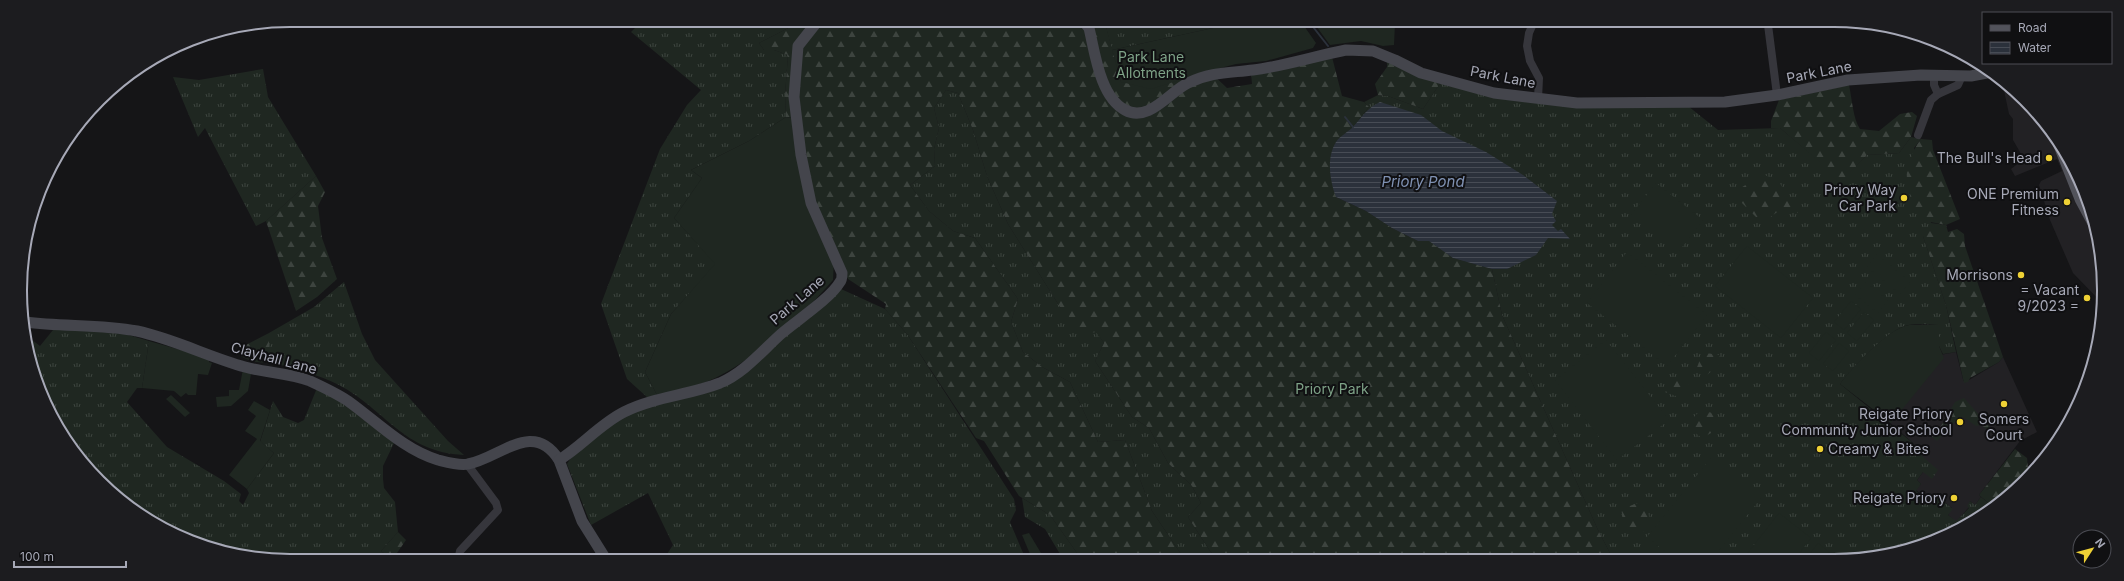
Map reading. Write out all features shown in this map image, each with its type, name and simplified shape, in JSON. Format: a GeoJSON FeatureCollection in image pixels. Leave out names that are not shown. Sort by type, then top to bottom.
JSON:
{"type":"FeatureCollection","features":[{"type":"Feature","properties":{"kind":"street","name":"Park Lane"},"geometry":{"type":"LineString","coordinates":[[559,460],[603,425],[623,412],[645,402],[666,399],[720,382],[746,367],[782,334],[819,304],[840,282],[842,273],[811,203],[801,155],[794,97],[798,46],[813,27]]}},
{"type":"Feature","properties":{"kind":"street","name":"Park Lane"},"geometry":{"type":"LineString","coordinates":[[1088,27],[1101,77],[1108,94],[1124,110],[1132,113],[1140,113],[1151,109],[1186,84],[1206,75],[1234,70],[1252,70],[1346,50],[1359,49],[1373,51],[1440,79],[1494,93],[1577,103],[1694,103],[1777,95],[1848,80],[1934,75],[1962,76],[1983,73]]}},
{"type":"Feature","properties":{"kind":"street"},"geometry":{"type":"LineString","coordinates":[[1532,27],[1527,46],[1530,61],[1538,78],[1538,99]]}},
{"type":"Feature","properties":{"kind":"street"},"geometry":{"type":"LineString","coordinates":[[1768,27],[1777,95]]}},
{"type":"Feature","properties":{"kind":"street"},"geometry":{"type":"LineString","coordinates":[[1934,75],[1934,85],[1938,94]]}},
{"type":"Feature","properties":{"kind":"street"},"geometry":{"type":"LineString","coordinates":[[1918,135],[1929,103],[1938,94],[1958,85],[1962,76]]}},
{"type":"Feature","properties":{"kind":"street","name":"Clayhall Lane"},"geometry":{"type":"LineString","coordinates":[[29,322],[109,327],[138,331],[228,362],[308,381],[347,400],[382,428],[437,460],[467,464],[517,444],[529,441],[548,447],[559,460]]}},
{"type":"Feature","properties":{"kind":"street"},"geometry":{"type":"LineString","coordinates":[[559,460],[582,521],[603,554]]}},
{"type":"Feature","properties":{"kind":"street"},"geometry":{"type":"LineString","coordinates":[[459,554],[460,551],[498,510],[496,503],[467,464]]}},
{"type":"Feature","properties":{"kind":"shaded area"},"geometry":{"type":"Polygon","coordinates":[[[2004,89],[2020,104],[2043,130],[2053,144],[2070,174],[2083,206],[2092,239],[2095,256],[2097,297],[2073,273],[2050,220],[2039,185],[2041,181],[2062,171],[2057,159],[2015,176],[2011,169],[2024,159],[2013,140],[2013,119],[2009,114],[2004,89]]]}},
{"type":"Feature","properties":{"kind":"shaded area","name":"Reigate Priory Community Junior School"},"geometry":{"type":"Polygon","coordinates":[[[1956,352],[1964,383],[1999,362],[2003,357],[2037,432],[2020,441],[1979,495],[1981,497],[1975,505],[1970,501],[1969,507],[1956,522],[1948,515],[1952,508],[1934,494],[1929,501],[1916,490],[1921,484],[1917,480],[1923,472],[1912,448],[1914,444],[1887,420],[1848,372],[1956,352]]]}},
{"type":"Feature","properties":{"kind":"green space"},"geometry":{"type":"Polygon","coordinates":[[[636,27],[790,27],[759,43],[764,50],[774,50],[788,55],[785,95],[786,117],[749,141],[691,170],[702,178],[674,218],[716,264],[671,314],[645,372],[657,395],[648,398],[627,379],[601,304],[660,149],[687,105],[701,90],[631,32],[636,27]]]}},
{"type":"Feature","properties":{"kind":"green space","name":"Priory Park"},"geometry":{"type":"Polygon","coordinates":[[[790,27],[1106,27],[1121,81],[1209,71],[1227,88],[1252,84],[1251,73],[1332,57],[1342,96],[1364,102],[1369,107],[1353,127],[1336,142],[1336,197],[1366,211],[1392,228],[1418,241],[1429,241],[1453,258],[1492,269],[1502,315],[1598,530],[1610,554],[1213,554],[1188,517],[1201,503],[1192,486],[1168,463],[1149,428],[1132,417],[1095,361],[1104,343],[1096,332],[1085,334],[1060,307],[1008,224],[987,176],[973,130],[958,93],[946,90],[934,108],[939,128],[934,149],[935,166],[910,185],[929,211],[953,231],[975,238],[1018,299],[1011,322],[1023,352],[1042,367],[1070,382],[1098,442],[1125,440],[1152,511],[1181,554],[1078,554],[1050,515],[1019,496],[984,441],[976,438],[907,334],[885,309],[886,304],[848,279],[816,210],[800,119],[786,117],[785,95],[788,55],[774,50],[764,50],[759,43],[790,27]]]}},
{"type":"Feature","properties":{"kind":"green space"},"geometry":{"type":"Polygon","coordinates":[[[1106,27],[1218,27],[1112,50],[1106,27]]]}},
{"type":"Feature","properties":{"kind":"green space","name":"Park Lane Allotments"},"geometry":{"type":"Polygon","coordinates":[[[1218,27],[1305,27],[1316,43],[1313,48],[1266,61],[1236,64],[1151,89],[1121,82],[1112,50],[1218,27]]]}},
{"type":"Feature","properties":{"kind":"green space"},"geometry":{"type":"Polygon","coordinates":[[[1317,27],[1395,27],[1394,45],[1383,46],[1361,41],[1330,45],[1317,27]]]}},
{"type":"Feature","properties":{"kind":"green space"},"geometry":{"type":"Polygon","coordinates":[[[1387,60],[1441,82],[1423,109],[1388,96],[1378,95],[1375,84],[1387,67],[1387,60]]]}},
{"type":"Feature","properties":{"kind":"green space"},"geometry":{"type":"Polygon","coordinates":[[[263,69],[268,97],[316,176],[266,221],[256,226],[205,128],[198,137],[173,77],[199,80],[263,69]]]}},
{"type":"Feature","properties":{"kind":"green space"},"geometry":{"type":"Polygon","coordinates":[[[1441,82],[1483,92],[1688,106],[1718,130],[1780,128],[1842,180],[1867,155],[1899,153],[1911,137],[1921,139],[1914,148],[1931,223],[1946,225],[1948,232],[1923,236],[1946,305],[1956,352],[1943,354],[1939,346],[1939,325],[1917,324],[1905,326],[1889,335],[1879,343],[1861,360],[1840,384],[1914,444],[1913,448],[1938,470],[1932,479],[1923,472],[1917,480],[1921,484],[1916,491],[1929,501],[1934,494],[1953,509],[1948,515],[1956,521],[1969,508],[1967,506],[1970,501],[1975,505],[1981,497],[1989,504],[1965,519],[1934,534],[1902,545],[1868,552],[1834,554],[1610,554],[1598,530],[1502,315],[1492,269],[1453,258],[1392,228],[1366,211],[1353,127],[1369,107],[1364,102],[1378,95],[1388,96],[1423,109],[1441,82]]]}},
{"type":"Feature","properties":{"kind":"green space"},"geometry":{"type":"Polygon","coordinates":[[[1849,85],[1854,114],[1860,129],[1879,131],[1900,114],[1912,112],[1917,116],[1911,137],[1899,153],[1867,155],[1842,181],[1780,128],[1771,128],[1771,121],[1779,100],[1849,85]]]}},
{"type":"Feature","properties":{"kind":"green space"},"geometry":{"type":"Polygon","coordinates":[[[946,90],[958,93],[973,130],[987,176],[1008,224],[1060,307],[1096,331],[1104,343],[1095,361],[1132,417],[1149,428],[1168,463],[1192,486],[1201,503],[1188,517],[1213,554],[1181,554],[1152,511],[1125,440],[1098,442],[1070,382],[1042,367],[1023,352],[1011,322],[1018,299],[975,238],[953,231],[929,211],[910,185],[935,166],[934,149],[939,128],[934,108],[946,90]]]}},
{"type":"Feature","properties":{"kind":"green space"},"geometry":{"type":"Polygon","coordinates":[[[786,117],[792,118],[793,134],[834,261],[833,280],[809,306],[781,332],[766,345],[735,367],[706,382],[657,395],[645,372],[671,314],[715,264],[674,218],[702,178],[691,170],[749,141],[786,117]]]}},
{"type":"Feature","properties":{"kind":"green space"},"geometry":{"type":"Polygon","coordinates":[[[1921,139],[1932,140],[1933,150],[1960,219],[1946,225],[1920,220],[1911,198],[1907,179],[1907,170],[1909,161],[1921,139]]]}},
{"type":"Feature","properties":{"kind":"green space"},"geometry":{"type":"Polygon","coordinates":[[[1763,174],[1779,182],[1798,213],[1784,207],[1769,218],[1760,221],[1742,203],[1736,191],[1763,174]]]}},
{"type":"Feature","properties":{"kind":"green space"},"geometry":{"type":"Polygon","coordinates":[[[316,176],[325,192],[318,206],[322,238],[337,279],[317,297],[296,311],[266,221],[316,176]]]}},
{"type":"Feature","properties":{"kind":"green space"},"geometry":{"type":"Polygon","coordinates":[[[1656,183],[1703,220],[1679,251],[1631,215],[1656,183]]]}},
{"type":"Feature","properties":{"kind":"green space"},"geometry":{"type":"Polygon","coordinates":[[[1957,229],[1964,234],[1965,246],[2003,357],[1999,362],[1970,378],[1968,382],[1964,383],[1946,305],[1923,236],[1927,231],[1948,232],[1957,229]]]}},
{"type":"Feature","properties":{"kind":"green space"},"geometry":{"type":"Polygon","coordinates":[[[1747,246],[1813,298],[1781,338],[1715,286],[1747,246]]]}},
{"type":"Feature","properties":{"kind":"green space"},"geometry":{"type":"Polygon","coordinates":[[[1627,252],[1707,315],[1667,366],[1587,303],[1627,252]]]}},
{"type":"Feature","properties":{"kind":"green space"},"geometry":{"type":"Polygon","coordinates":[[[1877,254],[1910,282],[1900,294],[1867,267],[1877,254]]]}},
{"type":"Feature","properties":{"kind":"green space"},"geometry":{"type":"Polygon","coordinates":[[[344,282],[362,334],[375,360],[448,441],[464,455],[443,452],[425,446],[410,438],[355,395],[331,381],[313,374],[269,362],[269,333],[314,307],[344,282]]]}},
{"type":"Feature","properties":{"kind":"green space"},"geometry":{"type":"Polygon","coordinates":[[[1866,282],[1888,300],[1878,313],[1855,295],[1866,282]]]}},
{"type":"Feature","properties":{"kind":"green space"},"geometry":{"type":"Polygon","coordinates":[[[841,289],[885,309],[907,334],[1014,499],[1016,510],[1010,522],[1023,554],[667,554],[673,545],[648,493],[591,525],[567,464],[574,453],[619,420],[642,408],[691,396],[785,337],[841,289]]]}},
{"type":"Feature","properties":{"kind":"green space"},"geometry":{"type":"Polygon","coordinates":[[[1851,301],[1861,309],[1844,330],[1834,322],[1851,301]]]}},
{"type":"Feature","properties":{"kind":"green space"},"geometry":{"type":"Polygon","coordinates":[[[1864,312],[1874,320],[1857,341],[1847,333],[1864,312]]]}},
{"type":"Feature","properties":{"kind":"green space"},"geometry":{"type":"Polygon","coordinates":[[[1909,325],[1939,325],[1939,346],[1944,358],[1891,423],[1840,384],[1853,368],[1872,349],[1891,333],[1909,325]]]}},
{"type":"Feature","properties":{"kind":"green space"},"geometry":{"type":"Polygon","coordinates":[[[93,329],[125,334],[149,341],[142,388],[137,388],[127,402],[167,447],[224,481],[241,494],[239,501],[243,505],[249,493],[247,489],[274,453],[260,442],[273,401],[283,417],[298,423],[304,420],[317,388],[334,395],[395,441],[383,466],[383,479],[384,488],[395,502],[398,532],[381,551],[385,554],[290,554],[256,552],[239,549],[190,534],[144,510],[117,489],[92,464],[71,437],[54,407],[41,375],[32,340],[40,346],[53,330],[93,329]]]}},
{"type":"Feature","properties":{"kind":"green space"},"geometry":{"type":"Polygon","coordinates":[[[1826,332],[1836,340],[1819,361],[1809,353],[1826,332]]]}},
{"type":"Feature","properties":{"kind":"green space"},"geometry":{"type":"Polygon","coordinates":[[[269,333],[269,362],[252,361],[237,354],[240,348],[269,333]]]}},
{"type":"Feature","properties":{"kind":"green space"},"geometry":{"type":"Polygon","coordinates":[[[1606,340],[1669,420],[1617,460],[1555,380],[1606,340]]]}},
{"type":"Feature","properties":{"kind":"green space"},"geometry":{"type":"Polygon","coordinates":[[[149,341],[209,358],[209,362],[212,363],[208,375],[198,374],[196,395],[188,395],[186,393],[181,397],[174,391],[142,388],[149,341]]]}},
{"type":"Feature","properties":{"kind":"green space"},"geometry":{"type":"Polygon","coordinates":[[[1839,343],[1849,351],[1833,371],[1823,364],[1839,343]]]}},
{"type":"Feature","properties":{"kind":"green space"},"geometry":{"type":"Polygon","coordinates":[[[1706,353],[1719,355],[1719,364],[1705,377],[1696,370],[1701,357],[1706,353]]]}},
{"type":"Feature","properties":{"kind":"green space"},"geometry":{"type":"Polygon","coordinates":[[[243,369],[251,374],[248,391],[231,406],[217,407],[216,397],[229,396],[229,390],[239,390],[243,369]]]}},
{"type":"Feature","properties":{"kind":"green space"},"geometry":{"type":"Polygon","coordinates":[[[1678,377],[1688,381],[1690,389],[1676,396],[1662,391],[1668,378],[1678,377]]]}},
{"type":"Feature","properties":{"kind":"green space"},"geometry":{"type":"Polygon","coordinates":[[[171,395],[190,413],[185,417],[166,399],[171,395]]]}},
{"type":"Feature","properties":{"kind":"green space"},"geometry":{"type":"Polygon","coordinates":[[[1964,398],[1996,434],[1994,435],[1981,425],[1976,426],[1963,417],[1955,422],[1937,441],[1932,437],[1941,426],[1955,402],[1964,398]]]}},
{"type":"Feature","properties":{"kind":"green space"},"geometry":{"type":"Polygon","coordinates":[[[254,401],[270,410],[260,441],[274,453],[247,489],[229,475],[257,439],[245,431],[256,416],[248,410],[254,401]]]}},
{"type":"Feature","properties":{"kind":"green space"},"geometry":{"type":"Polygon","coordinates":[[[1698,413],[1713,413],[1718,424],[1711,433],[1702,438],[1693,431],[1692,419],[1698,413]]]}},
{"type":"Feature","properties":{"kind":"green space"},"geometry":{"type":"Polygon","coordinates":[[[2015,449],[2027,458],[2027,469],[1994,500],[1989,504],[1979,495],[2015,449]]]}},
{"type":"Feature","properties":{"kind":"green space"},"geometry":{"type":"Polygon","coordinates":[[[1711,458],[1761,498],[1716,554],[1668,554],[1647,537],[1711,458]]]}},
{"type":"Feature","properties":{"kind":"green space"},"geometry":{"type":"Polygon","coordinates":[[[1022,498],[1050,515],[1078,554],[1060,554],[1045,529],[1025,517],[1022,498]]]}},
{"type":"Feature","properties":{"kind":"green space"},"geometry":{"type":"Polygon","coordinates":[[[1638,503],[1647,504],[1650,524],[1641,534],[1632,534],[1623,518],[1621,509],[1638,503]]]}},
{"type":"Feature","properties":{"kind":"green space"},"geometry":{"type":"Polygon","coordinates":[[[1779,513],[1811,538],[1799,554],[1747,554],[1779,513]]]}},
{"type":"Feature","properties":{"kind":"green space"},"geometry":{"type":"Polygon","coordinates":[[[398,532],[406,540],[397,554],[385,554],[381,551],[398,532]]]}},
{"type":"Feature","properties":{"kind":"green space"},"geometry":{"type":"Polygon","coordinates":[[[1029,533],[1041,553],[1030,554],[1022,535],[1029,533]]]}},
{"type":"Feature","properties":{"kind":"green space"},"geometry":{"type":"Polygon","coordinates":[[[1818,543],[1831,554],[1810,554],[1818,543]]]}},
{"type":"Feature","properties":{"kind":"water","name":"Priory Pond"},"geometry":{"type":"Polygon","coordinates":[[[1380,102],[1421,115],[1442,131],[1486,152],[1523,175],[1557,201],[1552,214],[1556,221],[1552,225],[1558,231],[1561,229],[1570,239],[1548,238],[1536,255],[1507,269],[1492,269],[1453,258],[1429,241],[1418,241],[1392,228],[1366,211],[1336,197],[1330,170],[1333,148],[1336,142],[1353,127],[1368,110],[1380,102]]]}},
{"type":"Feature","properties":{"kind":"waterway"},"geometry":{"type":"LineString","coordinates":[[1313,27],[1328,46]]}},
{"type":"Feature","properties":{"kind":"waterway"},"geometry":{"type":"LineString","coordinates":[[1345,117],[1353,127]]}},
{"type":"Feature","properties":{"kind":"place","name":"The Bull's Head"},"geometry":{"type":"Point","coordinates":[2049,158]}},
{"type":"Feature","properties":{"kind":"place","name":"Priory Way Car Park"},"geometry":{"type":"Point","coordinates":[1904,198]}},
{"type":"Feature","properties":{"kind":"place","name":"ONE Premium Fitness"},"geometry":{"type":"Point","coordinates":[2067,202]}},
{"type":"Feature","properties":{"kind":"place","name":"Morrisons"},"geometry":{"type":"Point","coordinates":[2021,275]}},
{"type":"Feature","properties":{"kind":"place","name":"= Vacant 9/2023 ="},"geometry":{"type":"Point","coordinates":[2087,298]}},
{"type":"Feature","properties":{"kind":"place","name":"Somers Court"},"geometry":{"type":"Point","coordinates":[2004,404]}},
{"type":"Feature","properties":{"kind":"place","name":"Reigate Priory Community Junior School"},"geometry":{"type":"Point","coordinates":[1960,422]}},
{"type":"Feature","properties":{"kind":"place","name":"Creamy & Bites"},"geometry":{"type":"Point","coordinates":[1820,449]}},
{"type":"Feature","properties":{"kind":"place","name":"Reigate Priory"},"geometry":{"type":"Point","coordinates":[1954,498]}}]}
